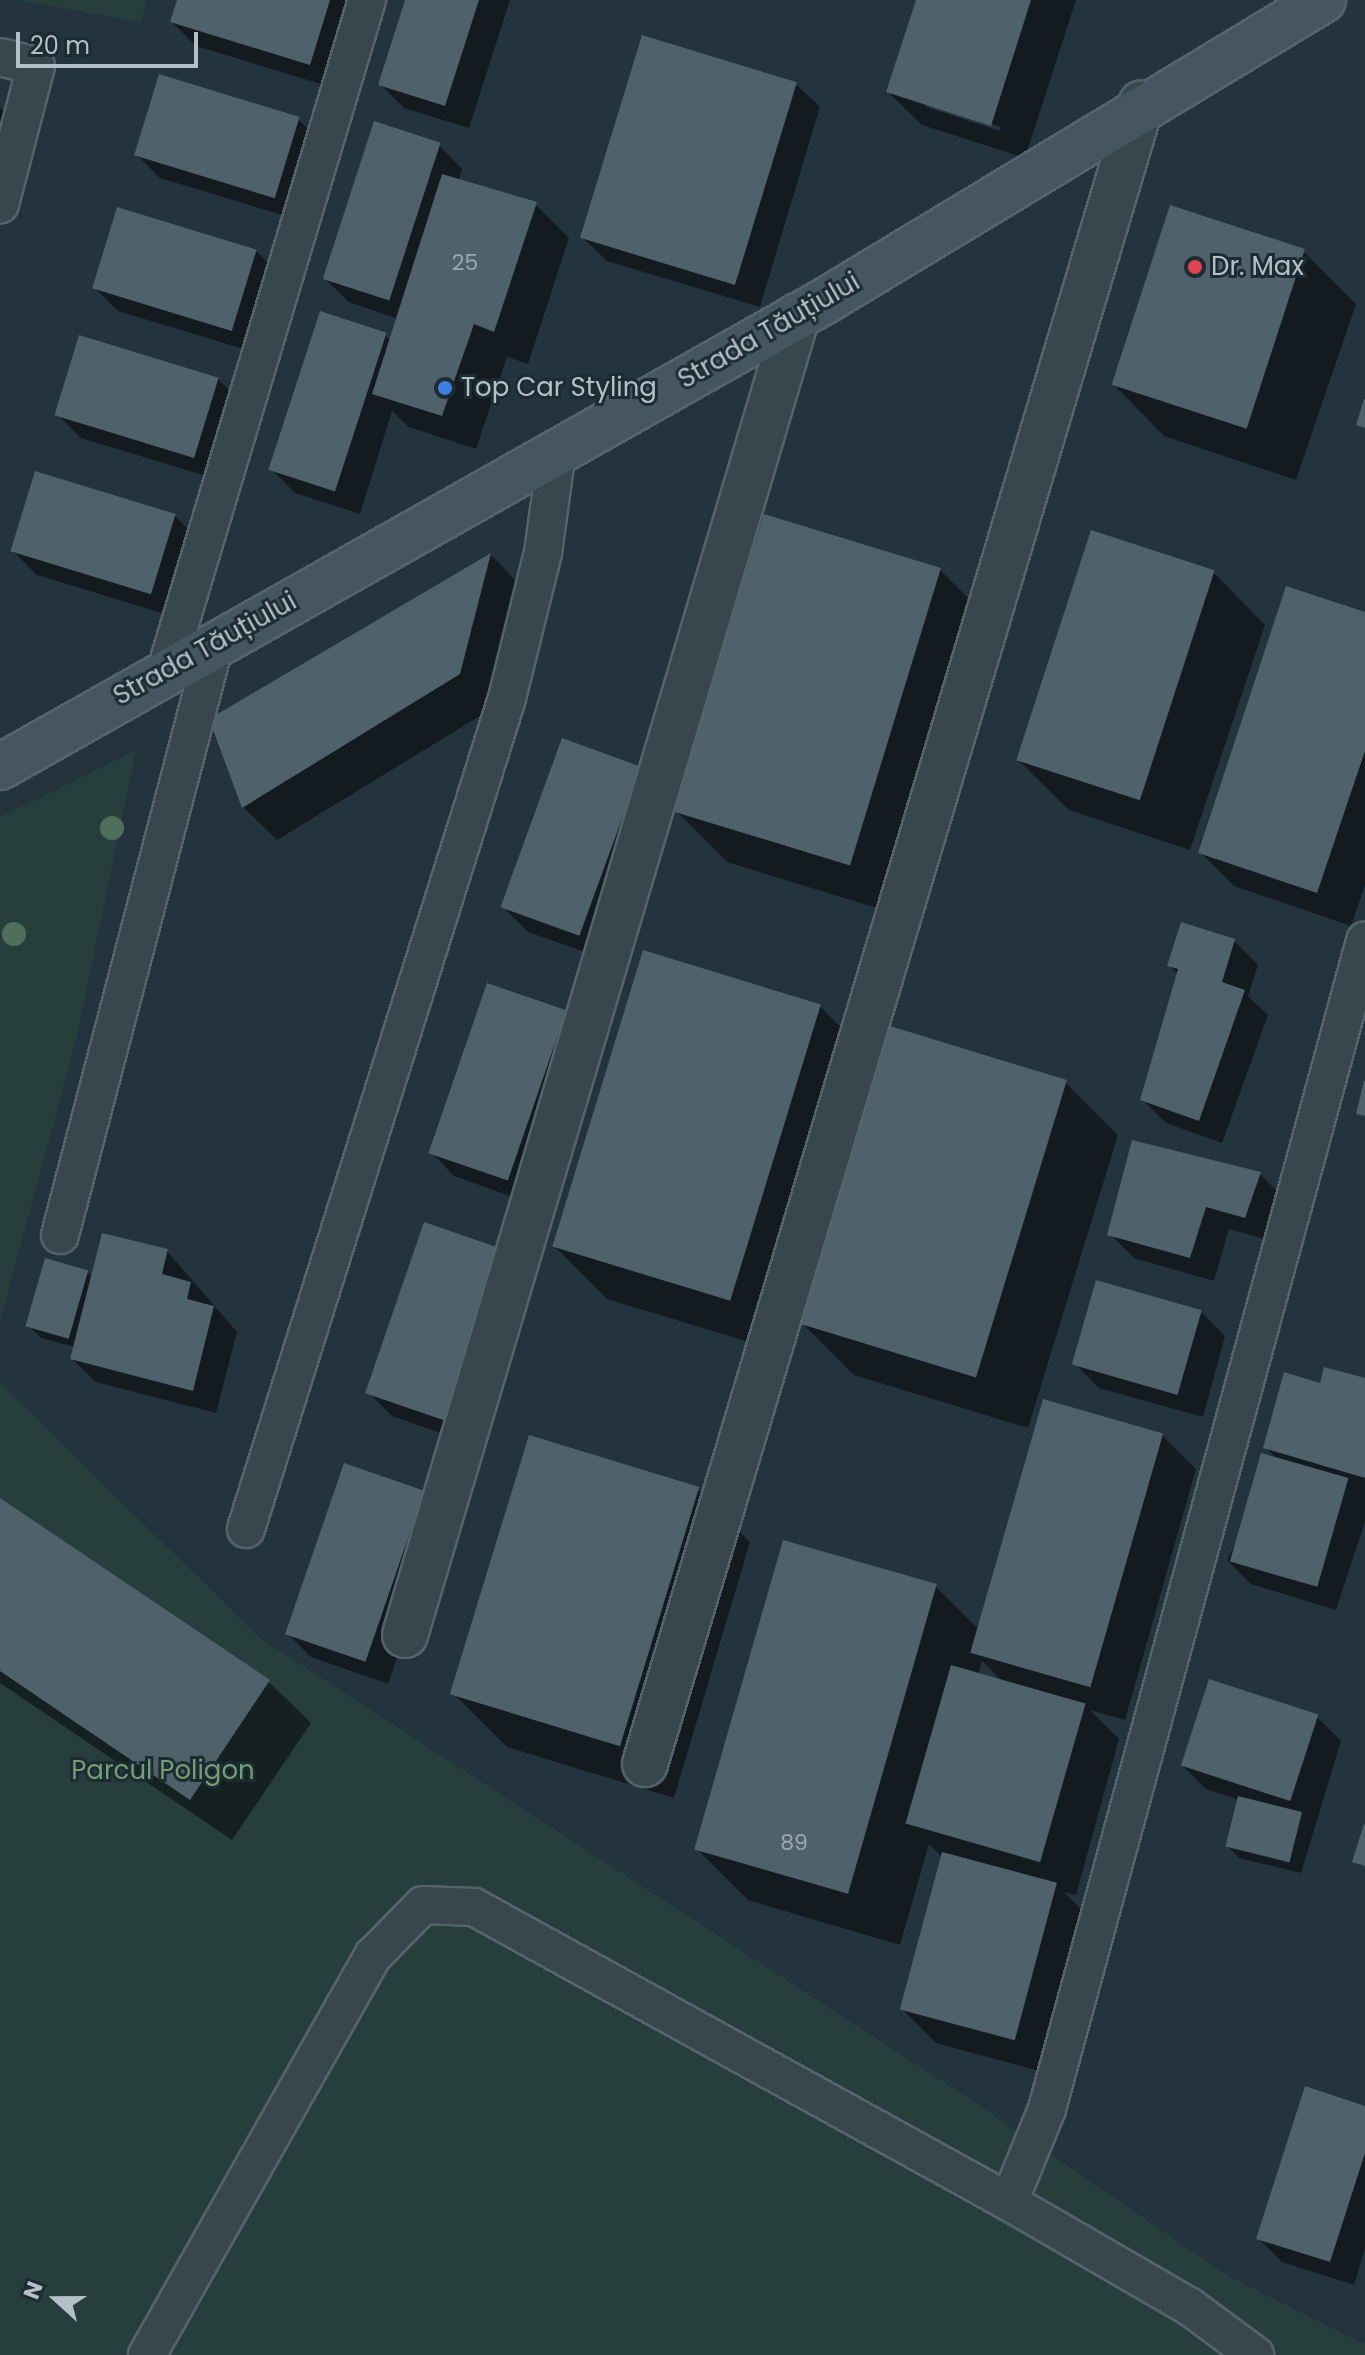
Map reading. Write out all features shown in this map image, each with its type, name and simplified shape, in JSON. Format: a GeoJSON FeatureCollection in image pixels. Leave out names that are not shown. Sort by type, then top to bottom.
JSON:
{"type":"FeatureCollection","features":[{"type":"Feature","properties":{"kind":"main road","name":"Strada Tăuțiului"},"geometry":{"type":"LineString","coordinates":[[0,767],[166,670],[797,316],[1141,104],[1323,0]]}},
{"type":"Feature","properties":{"kind":"street"},"geometry":{"type":"LineString","coordinates":[[645,1764],[1141,104]]}},
{"type":"Feature","properties":{"kind":"street"},"geometry":{"type":"LineString","coordinates":[[405,1635],[797,316]]}},
{"type":"Feature","properties":{"kind":"lane"},"geometry":{"type":"LineString","coordinates":[[166,670],[367,0]]}},
{"type":"Feature","properties":{"kind":"lane"},"geometry":{"type":"LineString","coordinates":[[0,57],[36,66],[0,204]]}},
{"type":"Feature","properties":{"kind":"lane"},"geometry":{"type":"LineString","coordinates":[[246,1529],[507,698],[543,553],[557,451]]}},
{"type":"Feature","properties":{"kind":"lane"},"geometry":{"type":"LineString","coordinates":[[60,1235],[215,643]]}},
{"type":"Feature","properties":{"kind":"lane"},"geometry":{"type":"LineString","coordinates":[[1009,2202],[1047,2109],[1365,941]]}},
{"type":"Feature","properties":{"kind":"lane"},"geometry":{"type":"LineString","coordinates":[[147,2355],[373,1956],[423,1905],[474,1907],[1009,2202],[1190,2307],[1255,2355]]}},
{"type":"Feature","properties":{"kind":"green space"},"geometry":{"type":"Polygon","coordinates":[[[16,0],[147,0],[141,22],[16,0]]]}},
{"type":"Feature","properties":{"kind":"green space"},"geometry":{"type":"Polygon","coordinates":[[[136,750],[76,1040],[0,1321],[0,817],[136,750]]]}},
{"type":"Feature","properties":{"kind":"green space","name":"Parcul Poligon"},"geometry":{"type":"Polygon","coordinates":[[[0,1383],[260,1638],[974,2102],[1231,2278],[1365,2344],[1365,2355],[0,2355],[0,1383]]]}},
{"type":"Feature","properties":{"kind":"building"},"geometry":{"type":"Polygon","coordinates":[[[177,0],[330,0],[310,65],[170,22],[177,0]]]}},
{"type":"Feature","properties":{"kind":"building"},"geometry":{"type":"Polygon","coordinates":[[[405,0],[479,0],[445,106],[378,85],[405,0]]]}},
{"type":"Feature","properties":{"kind":"building"},"geometry":{"type":"Polygon","coordinates":[[[916,0],[1031,0],[991,126],[886,92],[916,0]]]}},
{"type":"Feature","properties":{"kind":"building"},"geometry":{"type":"Polygon","coordinates":[[[642,35],[797,82],[735,285],[580,238],[642,35]]]}},
{"type":"Feature","properties":{"kind":"building"},"geometry":{"type":"Polygon","coordinates":[[[159,74],[300,117],[275,198],[134,155],[159,74]]]}},
{"type":"Feature","properties":{"kind":"building"},"geometry":{"type":"Polygon","coordinates":[[[374,121],[441,143],[389,301],[323,279],[374,121]]]}},
{"type":"Feature","properties":{"kind":"building"},"geometry":{"type":"Polygon","coordinates":[[[442,174],[537,202],[494,332],[474,324],[442,416],[372,394],[442,174]]]}},
{"type":"Feature","properties":{"kind":"building"},"geometry":{"type":"Polygon","coordinates":[[[1170,205],[1305,249],[1247,429],[1112,385],[1170,205]]]}},
{"type":"Feature","properties":{"kind":"building"},"geometry":{"type":"Polygon","coordinates":[[[117,207],[257,250],[232,331],[92,288],[117,207]]]}},
{"type":"Feature","properties":{"kind":"building"},"geometry":{"type":"Polygon","coordinates":[[[320,311],[387,333],[335,491],[268,470],[320,311]]]}},
{"type":"Feature","properties":{"kind":"building"},"geometry":{"type":"Polygon","coordinates":[[[79,335],[219,378],[194,458],[54,415],[79,335]]]}},
{"type":"Feature","properties":{"kind":"building"},"geometry":{"type":"Polygon","coordinates":[[[1365,399],[1365,428],[1356,425],[1365,399]]]}},
{"type":"Feature","properties":{"kind":"building"},"geometry":{"type":"Polygon","coordinates":[[[35,471],[176,514],[151,594],[10,551],[35,471]]]}},
{"type":"Feature","properties":{"kind":"building"},"geometry":{"type":"Polygon","coordinates":[[[764,514],[941,568],[850,865],[673,811],[764,514]]]}},
{"type":"Feature","properties":{"kind":"building"},"geometry":{"type":"Polygon","coordinates":[[[1091,530],[1215,570],[1140,800],[1016,760],[1091,530]]]}},
{"type":"Feature","properties":{"kind":"building"},"geometry":{"type":"Polygon","coordinates":[[[491,553],[460,674],[242,808],[209,719],[491,553]]]}},
{"type":"Feature","properties":{"kind":"building"},"geometry":{"type":"Polygon","coordinates":[[[1286,586],[1365,612],[1365,751],[1317,893],[1198,853],[1286,586]]]}},
{"type":"Feature","properties":{"kind":"building"},"geometry":{"type":"Polygon","coordinates":[[[562,738],[641,767],[579,936],[500,907],[562,738]]]}},
{"type":"Feature","properties":{"kind":"building"},"geometry":{"type":"Polygon","coordinates":[[[1181,922],[1235,939],[1222,982],[1245,990],[1199,1121],[1140,1100],[1178,969],[1167,966],[1181,922]]]}},
{"type":"Feature","properties":{"kind":"building"},"geometry":{"type":"Polygon","coordinates":[[[643,950],[821,1004],[730,1301],[552,1246],[643,950]]]}},
{"type":"Feature","properties":{"kind":"building"},"geometry":{"type":"Polygon","coordinates":[[[487,983],[566,1010],[508,1181],[428,1153],[487,983]]]}},
{"type":"Feature","properties":{"kind":"building"},"geometry":{"type":"Polygon","coordinates":[[[890,1026],[1067,1080],[976,1377],[799,1323],[890,1026]]]}},
{"type":"Feature","properties":{"kind":"building"},"geometry":{"type":"Polygon","coordinates":[[[1365,1081],[1365,1116],[1356,1114],[1365,1081]]]}},
{"type":"Feature","properties":{"kind":"building"},"geometry":{"type":"Polygon","coordinates":[[[1132,1140],[1261,1172],[1245,1218],[1206,1207],[1190,1258],[1107,1235],[1132,1140]]]}},
{"type":"Feature","properties":{"kind":"building"},"geometry":{"type":"Polygon","coordinates":[[[424,1222],[504,1250],[445,1421],[365,1393],[424,1222]]]}},
{"type":"Feature","properties":{"kind":"building"},"geometry":{"type":"Polygon","coordinates":[[[102,1233],[168,1249],[162,1274],[191,1282],[187,1299],[214,1306],[193,1391],[70,1359],[102,1233]]]}},
{"type":"Feature","properties":{"kind":"building"},"geometry":{"type":"Polygon","coordinates":[[[45,1258],[88,1270],[69,1339],[25,1326],[45,1258]]]}},
{"type":"Feature","properties":{"kind":"building"},"geometry":{"type":"Polygon","coordinates":[[[1096,1280],[1202,1310],[1177,1395],[1072,1365],[1096,1280]]]}},
{"type":"Feature","properties":{"kind":"building"},"geometry":{"type":"Polygon","coordinates":[[[1324,1367],[1365,1378],[1365,1478],[1263,1448],[1284,1372],[1320,1383],[1324,1367]]]}},
{"type":"Feature","properties":{"kind":"building"},"geometry":{"type":"Polygon","coordinates":[[[1043,1399],[1163,1433],[1090,1687],[970,1653],[1043,1399]]]}},
{"type":"Feature","properties":{"kind":"building"},"geometry":{"type":"Polygon","coordinates":[[[529,1435],[699,1487],[620,1746],[450,1694],[529,1435]]]}},
{"type":"Feature","properties":{"kind":"building"},"geometry":{"type":"Polygon","coordinates":[[[1261,1453],[1348,1478],[1317,1587],[1230,1562],[1261,1453]]]}},
{"type":"Feature","properties":{"kind":"building"},"geometry":{"type":"Polygon","coordinates":[[[344,1463],[424,1491],[365,1662],[285,1634],[344,1463]]]}},
{"type":"Feature","properties":{"kind":"building"},"geometry":{"type":"Polygon","coordinates":[[[0,1498],[270,1680],[190,1800],[0,1671],[0,1498]]]}},
{"type":"Feature","properties":{"kind":"building"},"geometry":{"type":"Polygon","coordinates":[[[783,1540],[937,1584],[848,1894],[694,1850],[783,1540]]]}},
{"type":"Feature","properties":{"kind":"building"},"geometry":{"type":"Polygon","coordinates":[[[951,1665],[1086,1704],[1040,1862],[906,1824],[951,1665]]]}},
{"type":"Feature","properties":{"kind":"building"},"geometry":{"type":"Polygon","coordinates":[[[1209,1679],[1318,1715],[1290,1801],[1181,1766],[1209,1679]]]}},
{"type":"Feature","properties":{"kind":"building"},"geometry":{"type":"Polygon","coordinates":[[[1238,1796],[1302,1812],[1289,1862],[1225,1846],[1238,1796]]]}},
{"type":"Feature","properties":{"kind":"building"},"geometry":{"type":"Polygon","coordinates":[[[1365,1825],[1365,1866],[1352,1862],[1365,1825]]]}},
{"type":"Feature","properties":{"kind":"building"},"geometry":{"type":"Polygon","coordinates":[[[942,1852],[1057,1883],[1015,2040],[900,2009],[942,1852]]]}},
{"type":"Feature","properties":{"kind":"building"},"geometry":{"type":"Polygon","coordinates":[[[1305,2086],[1365,2106],[1365,2153],[1330,2262],[1256,2239],[1305,2086]]]}},
{"type":"Feature","properties":{"kind":"place","name":"Dr. Max"},"geometry":{"type":"Point","coordinates":[1195,267]}},
{"type":"Feature","properties":{"kind":"place","name":"Top Car Styling"},"geometry":{"type":"Point","coordinates":[445,388]}}]}
